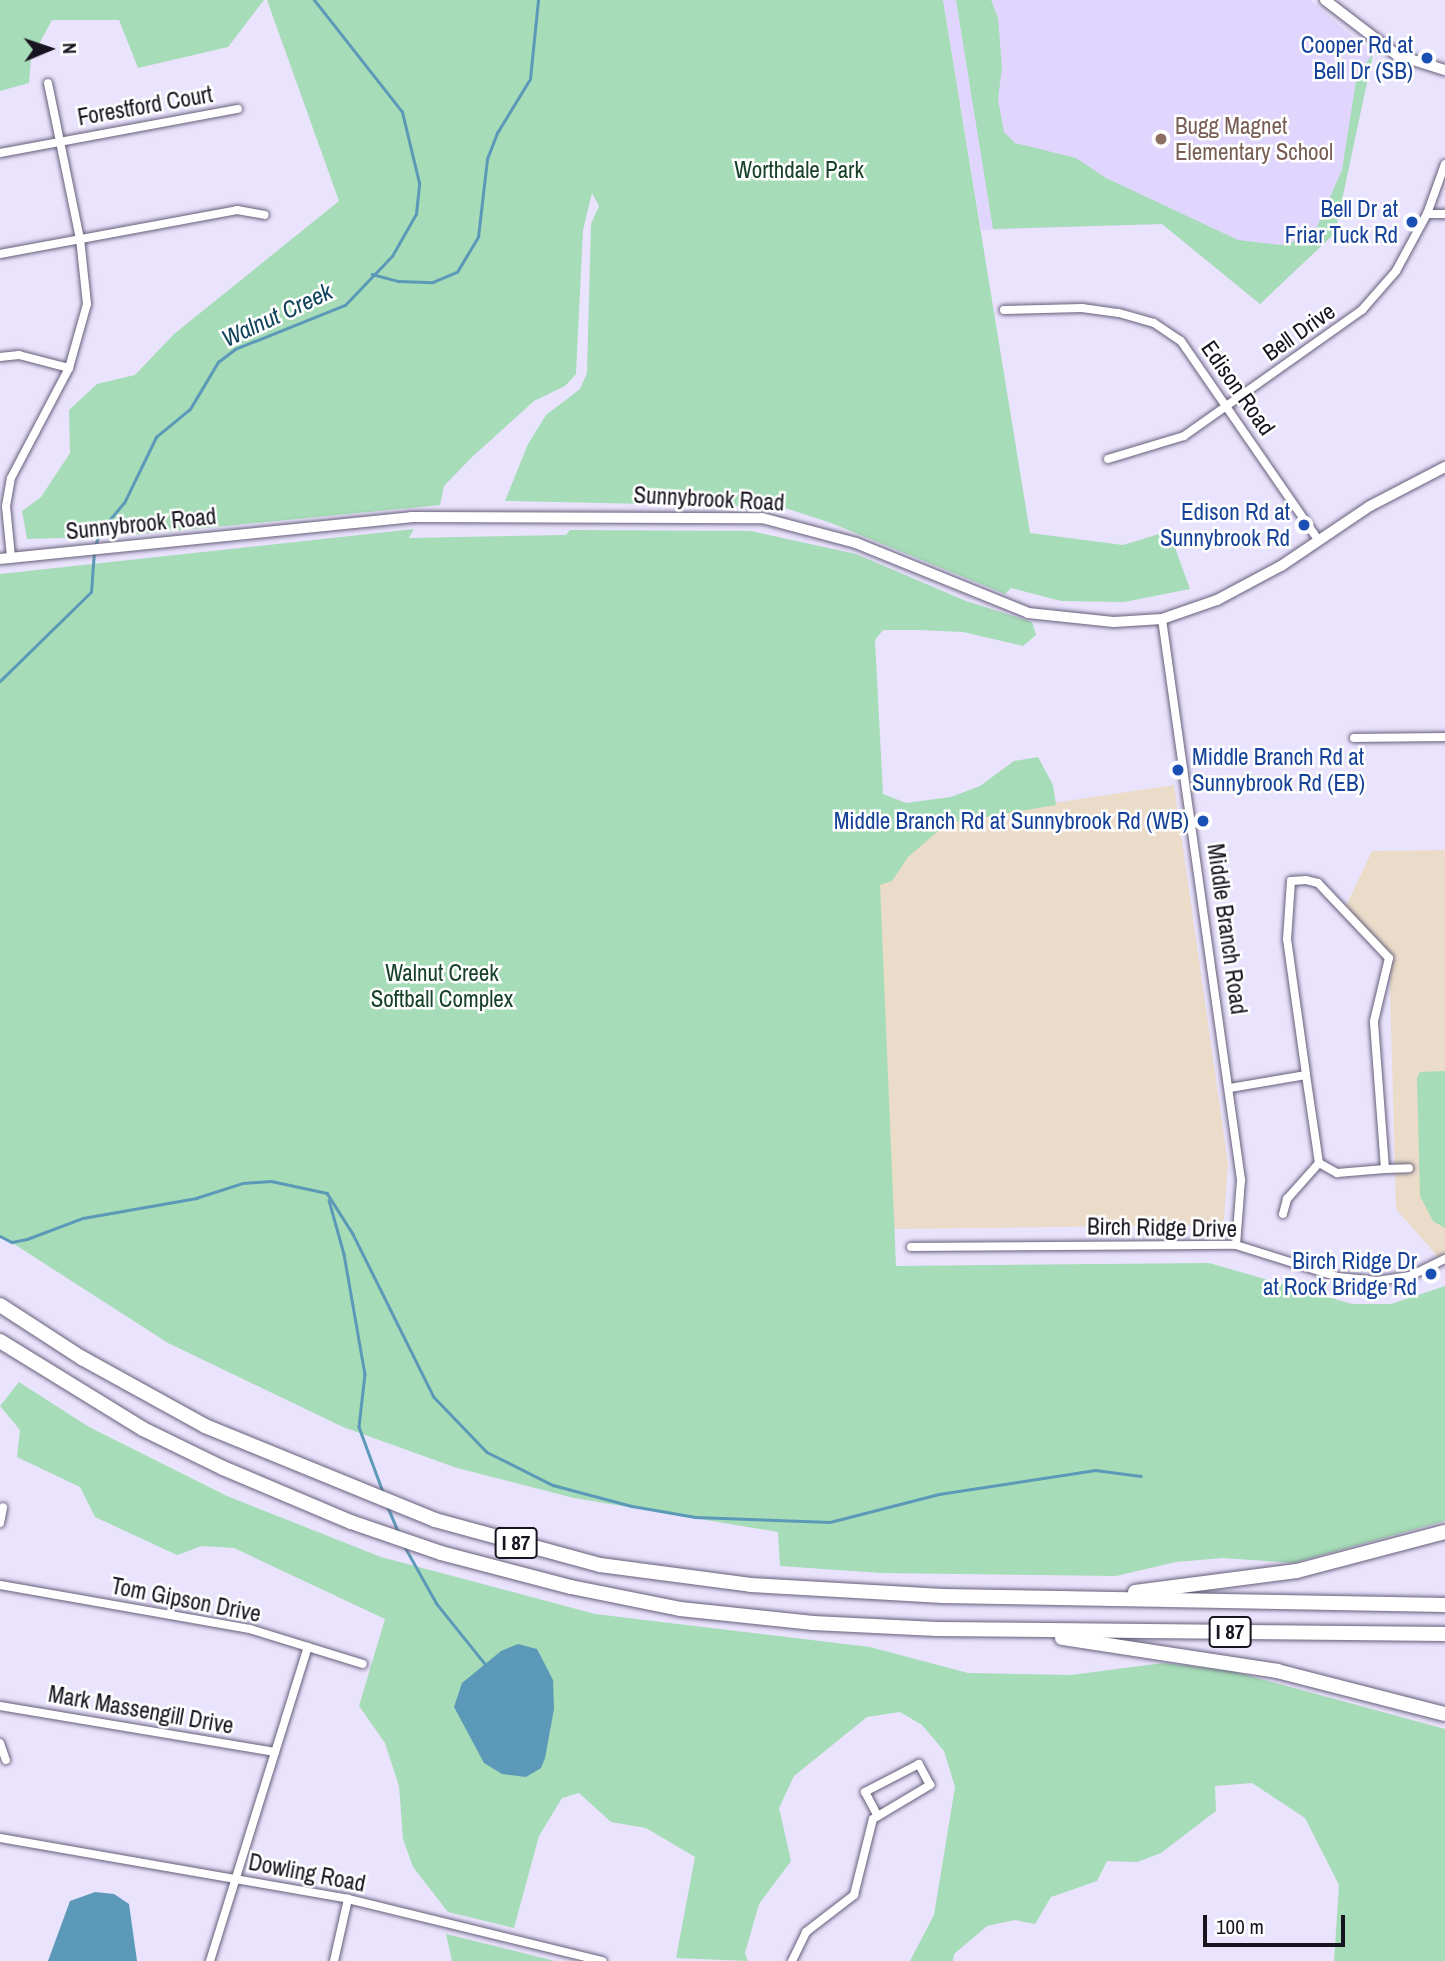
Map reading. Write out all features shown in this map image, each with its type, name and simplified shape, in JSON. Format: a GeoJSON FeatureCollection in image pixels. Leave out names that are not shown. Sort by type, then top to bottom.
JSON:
{"type":"FeatureCollection","features":[{"type":"Feature","properties":{"kind":"highway","name":"I 87"},"geometry":{"type":"LineString","coordinates":[[0,1305],[82,1358],[205,1426],[411,1511],[525,1546],[600,1564],[751,1585],[1083,1599],[1445,1605]]}},
{"type":"Feature","properties":{"kind":"highway","name":"I 87"},"geometry":{"type":"LineString","coordinates":[[0,1341],[143,1429],[223,1468],[351,1522],[442,1553],[571,1587],[680,1609],[813,1623],[1016,1630],[1445,1634]]}},
{"type":"Feature","properties":{"kind":"highway"},"geometry":{"type":"LineString","coordinates":[[1083,1599],[1273,1576],[1445,1532]]}},
{"type":"Feature","properties":{"kind":"highway"},"geometry":{"type":"LineString","coordinates":[[1016,1630],[1276,1671],[1445,1714]]}},
{"type":"Feature","properties":{"kind":"main road"},"geometry":{"type":"LineString","coordinates":[[1325,0],[1397,55],[1445,70]]}},
{"type":"Feature","properties":{"kind":"main road","name":"Sunnybrook Road"},"geometry":{"type":"LineString","coordinates":[[5,558],[411,517],[762,518],[856,543],[1028,613],[1114,622],[1162,619],[1247,585],[1370,506],[1445,467]]}},
{"type":"Feature","properties":{"kind":"street"},"geometry":{"type":"LineString","coordinates":[[5,558],[6,506],[11,478],[69,368],[87,304],[80,239],[48,83]]}},
{"type":"Feature","properties":{"kind":"street","name":"Forestford Court"},"geometry":{"type":"LineString","coordinates":[[0,153],[237,109]]}},
{"type":"Feature","properties":{"kind":"street","name":"Bell Drive"},"geometry":{"type":"LineString","coordinates":[[1108,459],[1184,436],[1362,310],[1396,271],[1427,214],[1445,164]]}},
{"type":"Feature","properties":{"kind":"street"},"geometry":{"type":"LineString","coordinates":[[0,254],[237,210],[265,215]]}},
{"type":"Feature","properties":{"kind":"street"},"geometry":{"type":"LineString","coordinates":[[1427,214],[1445,214]]}},
{"type":"Feature","properties":{"kind":"street","name":"Edison Road"},"geometry":{"type":"LineString","coordinates":[[1004,310],[1082,308],[1154,323],[1181,341],[1229,405],[1319,541]]}},
{"type":"Feature","properties":{"kind":"street"},"geometry":{"type":"LineString","coordinates":[[0,357],[19,355],[69,368]]}},
{"type":"Feature","properties":{"kind":"street","name":"Middle Branch Road"},"geometry":{"type":"LineString","coordinates":[[1162,619],[1241,1180],[1236,1245]]}},
{"type":"Feature","properties":{"kind":"street"},"geometry":{"type":"LineString","coordinates":[[1354,738],[1445,737]]}},
{"type":"Feature","properties":{"kind":"street"},"geometry":{"type":"LineString","coordinates":[[1319,1163],[1287,939],[1291,881],[1306,880],[1318,883],[1388,958],[1374,1021],[1385,1169]]}},
{"type":"Feature","properties":{"kind":"street"},"geometry":{"type":"LineString","coordinates":[[1230,1088],[1306,1075]]}},
{"type":"Feature","properties":{"kind":"street"},"geometry":{"type":"LineString","coordinates":[[1319,1163],[1337,1173],[1409,1168]]}},
{"type":"Feature","properties":{"kind":"street"},"geometry":{"type":"LineString","coordinates":[[1283,1214],[1287,1199],[1319,1163]]}},
{"type":"Feature","properties":{"kind":"street","name":"Birch Ridge Drive"},"geometry":{"type":"LineString","coordinates":[[911,1247],[1236,1245],[1338,1277],[1377,1281],[1410,1276],[1445,1259]]}},
{"type":"Feature","properties":{"kind":"street"},"geometry":{"type":"LineString","coordinates":[[0,1523],[3,1507]]}},
{"type":"Feature","properties":{"kind":"street","name":"Tom Gipson Drive"},"geometry":{"type":"LineString","coordinates":[[0,1585],[250,1629],[363,1664]]}},
{"type":"Feature","properties":{"kind":"street"},"geometry":{"type":"LineString","coordinates":[[210,1961],[309,1647]]}},
{"type":"Feature","properties":{"kind":"street","name":"Mark Massengill Drive"},"geometry":{"type":"LineString","coordinates":[[0,1706],[275,1752]]}},
{"type":"Feature","properties":{"kind":"street"},"geometry":{"type":"LineString","coordinates":[[0,1743],[6,1760]]}},
{"type":"Feature","properties":{"kind":"street"},"geometry":{"type":"LineString","coordinates":[[792,1961],[806,1932],[838,1912],[854,1895],[864,1846],[878,1816],[930,1786],[919,1764],[865,1792],[878,1816]]}},
{"type":"Feature","properties":{"kind":"street","name":"Dowling Road"},"geometry":{"type":"LineString","coordinates":[[0,1838],[348,1899],[603,1961]]}},
{"type":"Feature","properties":{"kind":"street"},"geometry":{"type":"LineString","coordinates":[[334,1961],[348,1899]]}},
{"type":"Feature","properties":{"kind":"shaded area","name":"Bugg Magnet Elementary School"},"geometry":{"type":"Polygon","coordinates":[[[943,0],[1310,0],[1373,54],[1335,233],[1260,304],[1162,224],[981,230],[943,0]]]}},
{"type":"Feature","properties":{"kind":"shaded area"},"geometry":{"type":"Polygon","coordinates":[[[1174,785],[1228,1164],[1224,1220],[1215,1225],[894,1229],[877,829],[1174,785]]]}},
{"type":"Feature","properties":{"kind":"shaded area"},"geometry":{"type":"Polygon","coordinates":[[[1445,850],[1445,1265],[1396,1209],[1389,953],[1344,910],[1372,851],[1445,850]]]}},
{"type":"Feature","properties":{"kind":"green space"},"geometry":{"type":"Polygon","coordinates":[[[0,0],[264,0],[228,47],[138,68],[119,20],[52,20],[31,59],[29,83],[0,91],[0,0]]]}},
{"type":"Feature","properties":{"kind":"green space","name":"Worthdale Park"},"geometry":{"type":"Polygon","coordinates":[[[267,0],[943,0],[1030,533],[1123,545],[1169,531],[1190,589],[1124,602],[1061,601],[1011,588],[1005,594],[831,523],[782,507],[505,501],[528,444],[546,415],[580,389],[587,373],[591,224],[599,206],[592,193],[583,230],[576,374],[565,386],[534,401],[471,458],[444,486],[440,505],[123,536],[27,539],[22,511],[41,497],[70,453],[69,410],[97,384],[135,375],[174,334],[339,201],[267,0]]]}},
{"type":"Feature","properties":{"kind":"green space"},"geometry":{"type":"Polygon","coordinates":[[[956,0],[991,0],[998,18],[1002,67],[998,99],[1004,132],[1015,143],[1076,158],[1106,178],[1238,240],[1281,245],[1313,236],[1342,170],[1357,75],[1373,54],[1335,233],[1260,304],[1162,224],[993,229],[956,0]]]}},
{"type":"Feature","properties":{"kind":"green space","name":"Walnut Creek Softball Complex"},"geometry":{"type":"Polygon","coordinates":[[[414,529],[409,538],[566,535],[570,530],[751,531],[856,554],[966,601],[1032,622],[1036,635],[1023,646],[963,632],[919,630],[883,630],[875,640],[883,794],[906,803],[951,797],[980,786],[1014,761],[1038,757],[1053,785],[1056,805],[955,822],[937,832],[908,857],[892,881],[880,885],[896,1266],[1209,1263],[1352,1304],[1391,1304],[1445,1286],[1445,1521],[1293,1563],[1223,1558],[1176,1562],[1116,1576],[881,1573],[780,1566],[778,1532],[574,1498],[457,1468],[343,1427],[168,1343],[0,1235],[0,574],[414,529]]]}},
{"type":"Feature","properties":{"kind":"green space"},"geometry":{"type":"Polygon","coordinates":[[[1445,1071],[1445,1228],[1433,1221],[1420,1196],[1417,1078],[1420,1072],[1445,1071]]]}},
{"type":"Feature","properties":{"kind":"green space"},"geometry":{"type":"Polygon","coordinates":[[[19,1382],[89,1427],[227,1496],[381,1557],[595,1614],[870,1647],[968,1673],[1071,1675],[1163,1663],[1231,1671],[1445,1729],[1445,1961],[1334,1961],[1339,1885],[1305,1818],[1252,1783],[1215,1786],[1216,1811],[1161,1853],[1137,1862],[1107,1861],[1097,1881],[1051,1897],[1035,1924],[1015,1920],[987,1926],[954,1954],[953,1961],[910,1961],[934,1915],[955,1787],[944,1751],[922,1725],[900,1712],[867,1717],[794,1776],[779,1808],[791,1861],[759,1904],[745,1953],[748,1961],[676,1958],[695,1857],[646,1828],[611,1822],[579,1793],[562,1798],[539,1836],[514,1928],[448,1912],[413,1867],[403,1839],[399,1786],[385,1743],[359,1706],[385,1619],[234,1548],[202,1546],[177,1555],[95,1517],[80,1487],[17,1457],[20,1430],[0,1406],[19,1382]]]}},
{"type":"Feature","properties":{"kind":"green space"},"geometry":{"type":"Polygon","coordinates":[[[446,1934],[555,1961],[452,1961],[446,1934]]]}},
{"type":"Feature","properties":{"kind":"water"},"geometry":{"type":"Polygon","coordinates":[[[518,1644],[537,1649],[553,1680],[554,1709],[545,1758],[541,1768],[526,1777],[502,1774],[484,1763],[454,1707],[462,1683],[501,1651],[518,1644]]]}},
{"type":"Feature","properties":{"kind":"water"},"geometry":{"type":"Polygon","coordinates":[[[95,1892],[114,1894],[129,1904],[137,1961],[48,1961],[70,1901],[95,1892]]]}},
{"type":"Feature","properties":{"kind":"waterway","name":"Walnut Creek"},"geometry":{"type":"LineString","coordinates":[[95,545],[101,530],[124,503],[156,437],[190,409],[218,362],[235,349],[345,305],[392,256],[416,214],[419,183],[402,112],[314,0]]}},
{"type":"Feature","properties":{"kind":"waterway"},"geometry":{"type":"LineString","coordinates":[[372,274],[398,281],[433,282],[457,272],[478,237],[487,159],[497,133],[530,79],[538,0]]}},
{"type":"Feature","properties":{"kind":"waterway","name":"Walnut Creek"},"geometry":{"type":"LineString","coordinates":[[0,681],[91,592],[94,551]]}},
{"type":"Feature","properties":{"kind":"waterway"},"geometry":{"type":"LineString","coordinates":[[0,1236],[12,1242],[27,1239],[83,1218],[196,1198],[243,1183],[271,1181],[327,1193],[353,1234],[434,1397],[487,1452],[553,1485],[632,1506],[695,1517],[830,1522],[939,1494],[1095,1470],[1141,1476]]}},
{"type":"Feature","properties":{"kind":"waterway"},"geometry":{"type":"LineString","coordinates":[[329,1200],[344,1254],[365,1374],[359,1427],[383,1492]]}},
{"type":"Feature","properties":{"kind":"waterway"},"geometry":{"type":"LineString","coordinates":[[387,1505],[398,1531]]}},
{"type":"Feature","properties":{"kind":"waterway"},"geometry":{"type":"LineString","coordinates":[[405,1547],[437,1604],[486,1665]]}},
{"type":"Feature","properties":{"kind":"place","name":"Cooper Rd at Bell Dr (SB)"},"geometry":{"type":"Point","coordinates":[1427,58]}},
{"type":"Feature","properties":{"kind":"place","name":"Bugg Magnet Elementary School"},"geometry":{"type":"Point","coordinates":[1161,139]}},
{"type":"Feature","properties":{"kind":"place","name":"Bell Dr at Friar Tuck Rd"},"geometry":{"type":"Point","coordinates":[1412,222]}},
{"type":"Feature","properties":{"kind":"place","name":"Edison Rd at Sunnybrook Rd"},"geometry":{"type":"Point","coordinates":[1304,525]}},
{"type":"Feature","properties":{"kind":"place","name":"Middle Branch Rd at Sunnybrook Rd (EB)"},"geometry":{"type":"Point","coordinates":[1178,770]}},
{"type":"Feature","properties":{"kind":"place","name":"Middle Branch Rd at Sunnybrook Rd (WB)"},"geometry":{"type":"Point","coordinates":[1203,821]}},
{"type":"Feature","properties":{"kind":"place","name":"Birch Ridge Dr at Rock Bridge Rd"},"geometry":{"type":"Point","coordinates":[1431,1274]}}]}
